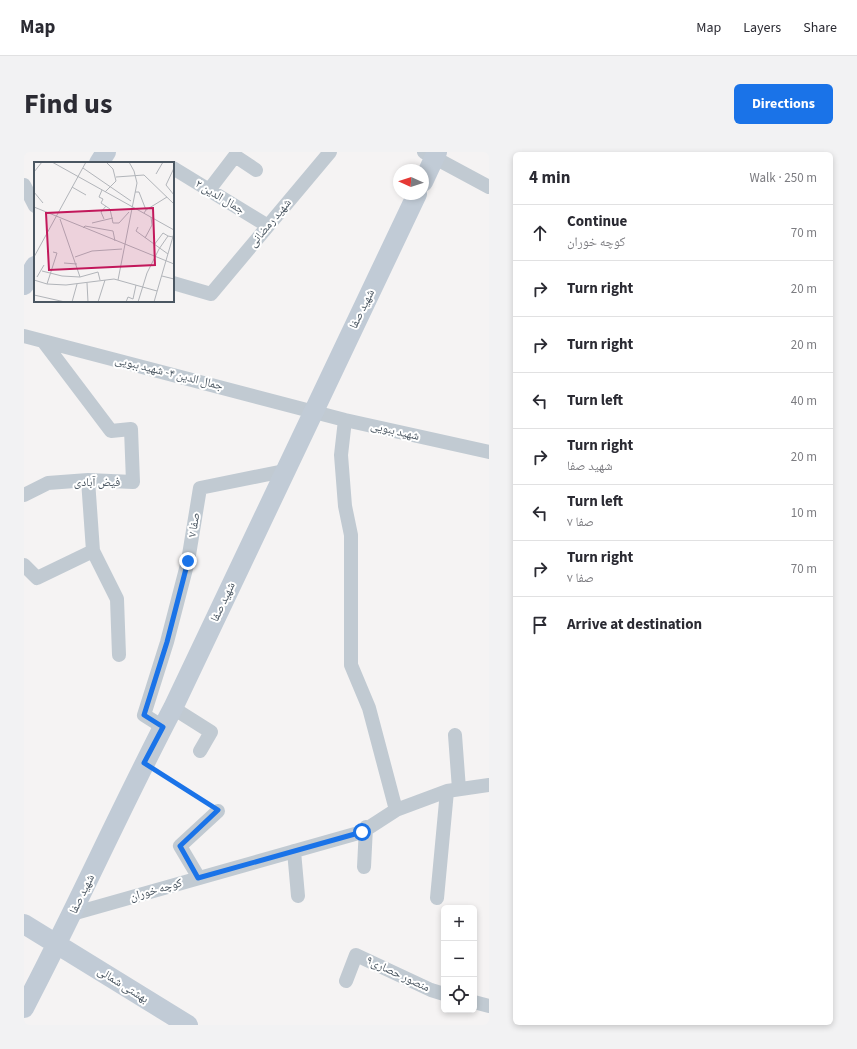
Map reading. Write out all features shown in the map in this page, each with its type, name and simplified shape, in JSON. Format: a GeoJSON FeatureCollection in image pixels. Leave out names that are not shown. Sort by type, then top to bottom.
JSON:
{"type":"FeatureCollection","features":[{"type":"Feature","properties":{"kind":"street"},"geometry":{"type":"LineString","coordinates":[[100,162],[106,152]]}},
{"type":"Feature","properties":{"kind":"street","name":"شهید رمضانی"},"geometry":{"type":"LineString","coordinates":[[174,283],[211,294],[328,153]]}},
{"type":"Feature","properties":{"kind":"street"},"geometry":{"type":"LineString","coordinates":[[429,164],[432,154],[489,187]]}},
{"type":"Feature","properties":{"kind":"street"},"geometry":{"type":"LineString","coordinates":[[209,190],[235,156],[256,170]]}},
{"type":"Feature","properties":{"kind":"street","name":"جمال الدین ۲"},"geometry":{"type":"LineString","coordinates":[[174,169],[268,226]]}},
{"type":"Feature","properties":{"kind":"street"},"geometry":{"type":"LineString","coordinates":[[24,185],[34,204]]}},
{"type":"Feature","properties":{"kind":"street","name":"شهید صفا"},"geometry":{"type":"LineString","coordinates":[[24,1008],[72,914],[144,763],[173,708],[284,471],[415,200]]}},
{"type":"Feature","properties":{"kind":"street"},"geometry":{"type":"LineString","coordinates":[[24,210],[34,206]]}},
{"type":"Feature","properties":{"kind":"street"},"geometry":{"type":"LineString","coordinates":[[24,285],[34,268]]}},
{"type":"Feature","properties":{"kind":"street","name":"جمال الدین ۴- شهید ببویی"},"geometry":{"type":"LineString","coordinates":[[24,336],[314,410]]}},
{"type":"Feature","properties":{"kind":"street","name":"فیض آبادی"},"geometry":{"type":"LineString","coordinates":[[24,495],[48,483],[88,480],[133,482],[131,430],[111,431],[43,341]]}},
{"type":"Feature","properties":{"kind":"street","name":"شهید ببویی"},"geometry":{"type":"LineString","coordinates":[[314,410],[345,420],[483,451]]}},
{"type":"Feature","properties":{"kind":"street"},"geometry":{"type":"LineString","coordinates":[[345,420],[341,456],[345,506],[352,535],[351,665],[369,708],[396,810]]}},
{"type":"Feature","properties":{"kind":"street","name":"صفا ۷"},"geometry":{"type":"LineString","coordinates":[[163,727],[144,715],[167,642],[188,561],[200,488],[284,471]]}},
{"type":"Feature","properties":{"kind":"street"},"geometry":{"type":"LineString","coordinates":[[88,480],[93,551],[117,599],[119,655]]}},
{"type":"Feature","properties":{"kind":"street"},"geometry":{"type":"LineString","coordinates":[[24,565],[37,578],[93,551]]}},
{"type":"Feature","properties":{"kind":"street"},"geometry":{"type":"LineString","coordinates":[[173,708],[211,732],[200,751]]}},
{"type":"Feature","properties":{"kind":"street"},"geometry":{"type":"LineString","coordinates":[[437,898],[453,790],[455,735]]}},
{"type":"Feature","properties":{"kind":"street","name":"کوچه خوران"},"geometry":{"type":"LineString","coordinates":[[72,914],[362,832],[366,827],[396,810],[453,790],[489,785]]}},
{"type":"Feature","properties":{"kind":"street"},"geometry":{"type":"LineString","coordinates":[[198,878],[180,846],[218,810]]}},
{"type":"Feature","properties":{"kind":"street"},"geometry":{"type":"LineString","coordinates":[[364,867],[366,827]]}},
{"type":"Feature","properties":{"kind":"street"},"geometry":{"type":"LineString","coordinates":[[294,851],[298,896]]}},
{"type":"Feature","properties":{"kind":"street","name":"بهشتی شمالی"},"geometry":{"type":"LineString","coordinates":[[24,924],[188,1025]]}},
{"type":"Feature","properties":{"kind":"street","name":"منصور حصاری۹"},"geometry":{"type":"LineString","coordinates":[[346,981],[356,955],[431,990],[441,993]]}},
{"type":"Feature","properties":{"kind":"street"},"geometry":{"type":"LineString","coordinates":[[477,1003],[489,1006]]}},
{"type":"Feature","properties":{"kind":"path"},"geometry":{"type":"LineString","coordinates":[[144,763],[218,810]]}},
{"type":"Feature","properties":{"kind":"route"},"geometry":{"type":"LineString","coordinates":[[188,561],[167,642],[144,715],[163,727],[144,763],[218,810],[180,846],[198,878],[362,832]]}}]}
